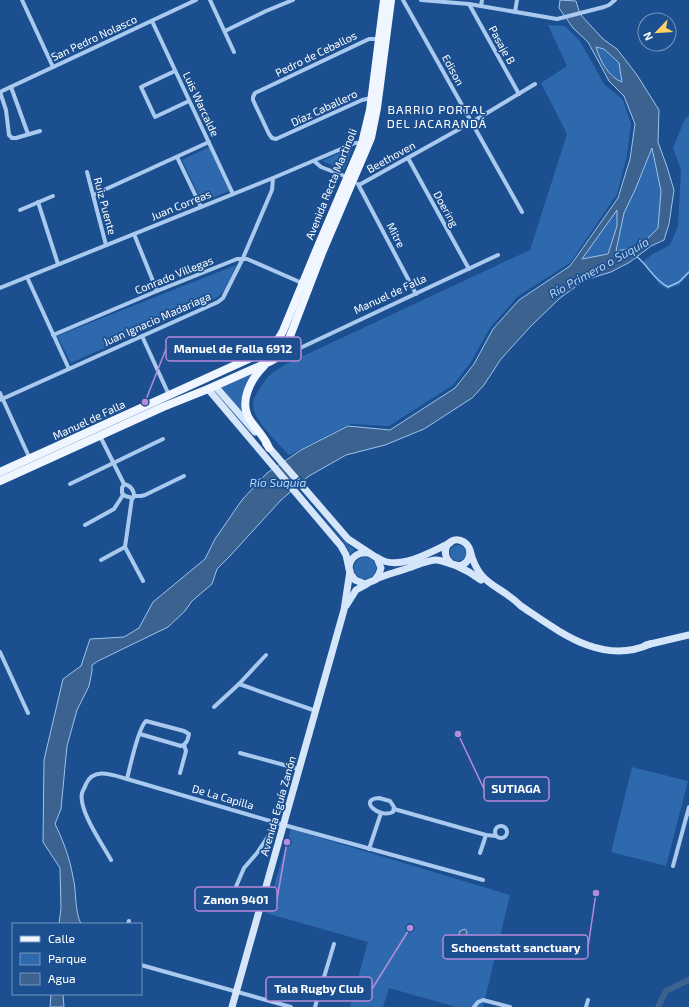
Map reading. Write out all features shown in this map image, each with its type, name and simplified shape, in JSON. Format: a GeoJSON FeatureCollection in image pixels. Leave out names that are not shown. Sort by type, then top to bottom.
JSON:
{"type":"FeatureCollection","features":[{"type":"Feature","properties":{"kind":"main road","name":"Avenida Recta Martinoli"},"geometry":{"type":"LineString","coordinates":[[287,344],[308,294],[317,266],[353,181],[366,143],[372,133],[382,39],[384,0]]}},
{"type":"Feature","properties":{"kind":"main road","name":"Avenida Recta Martinoli"},"geometry":{"type":"LineString","coordinates":[[382,39],[391,0]]}},
{"type":"Feature","properties":{"kind":"main road","name":"Avenida Recta Martinoli"},"geometry":{"type":"LineString","coordinates":[[211,386],[271,352],[283,332],[302,283],[353,181]]}},
{"type":"Feature","properties":{"kind":"main road","name":"Manuel de Falla"},"geometry":{"type":"LineString","coordinates":[[0,472],[32,463],[100,436],[268,362],[280,356],[287,344]]}},
{"type":"Feature","properties":{"kind":"main road","name":"Manuel de Falla"},"geometry":{"type":"LineString","coordinates":[[0,481],[32,463],[171,394],[264,352],[274,345]]}},
{"type":"Feature","properties":{"kind":"main road"},"geometry":{"type":"LineString","coordinates":[[268,362],[260,370],[252,382],[246,397],[245,408],[247,416],[266,440],[271,450]]}},
{"type":"Feature","properties":{"kind":"main road"},"geometry":{"type":"LineString","coordinates":[[171,394],[211,386]]}},
{"type":"Feature","properties":{"kind":"main road"},"geometry":{"type":"LineString","coordinates":[[211,386],[271,450],[348,539],[386,562],[398,564],[459,540],[466,543],[475,566],[484,578],[521,606],[567,636],[586,644],[612,652],[626,651],[689,635]]}},
{"type":"Feature","properties":{"kind":"main road"},"geometry":{"type":"LineString","coordinates":[[211,386],[267,458],[343,549],[351,576],[357,582],[365,584],[373,581],[379,574],[381,568],[379,561],[372,554],[361,553],[354,556],[350,562],[349,569]]}},
{"type":"Feature","properties":{"kind":"main road"},"geometry":{"type":"LineString","coordinates":[[452,542],[446,547],[445,551],[446,558],[453,564],[462,564],[468,560],[470,550]]}},
{"type":"Feature","properties":{"kind":"main road","name":"Avenida Eguía Zanón"},"geometry":{"type":"LineString","coordinates":[[344,610],[356,590],[373,581],[388,574],[429,561],[441,560],[453,564],[474,575],[514,603],[521,606]]}},
{"type":"Feature","properties":{"kind":"main road","name":"Avenida Eguía Zanón"},"geometry":{"type":"LineString","coordinates":[[232,1007],[281,824],[316,711],[344,610],[349,569]]}},
{"type":"Feature","properties":{"kind":"street"},"geometry":{"type":"LineString","coordinates":[[22,0],[53,67]]}},
{"type":"Feature","properties":{"kind":"street","name":"San Pedro Nolasco"},"geometry":{"type":"LineString","coordinates":[[0,92],[196,0]]}},
{"type":"Feature","properties":{"kind":"street"},"geometry":{"type":"LineString","coordinates":[[210,0],[234,52]]}},
{"type":"Feature","properties":{"kind":"street"},"geometry":{"type":"LineString","coordinates":[[225,31],[293,0]]}},
{"type":"Feature","properties":{"kind":"street","name":"Edison"},"geometry":{"type":"LineString","coordinates":[[403,0],[522,212]]}},
{"type":"Feature","properties":{"kind":"street"},"geometry":{"type":"LineString","coordinates":[[421,0],[450,1],[559,19],[604,7],[609,5],[614,0]]}},
{"type":"Feature","properties":{"kind":"street"},"geometry":{"type":"LineString","coordinates":[[481,6],[482,0]]}},
{"type":"Feature","properties":{"kind":"street"},"geometry":{"type":"LineString","coordinates":[[515,12],[517,0]]}},
{"type":"Feature","properties":{"kind":"street","name":"Pasaje B"},"geometry":{"type":"LineString","coordinates":[[469,4],[519,94]]}},
{"type":"Feature","properties":{"kind":"street","name":"Luis Warcalde"},"geometry":{"type":"LineString","coordinates":[[152,21],[233,194]]}},
{"type":"Feature","properties":{"kind":"street","name":"Pedro de Ceballos"},"geometry":{"type":"LineString","coordinates":[[278,138],[272,138],[269,134],[253,100],[255,93],[369,39],[382,39]]}},
{"type":"Feature","properties":{"kind":"street"},"geometry":{"type":"LineString","coordinates":[[175,71],[141,88],[155,117],[189,100]]}},
{"type":"Feature","properties":{"kind":"street","name":"Beethoven"},"geometry":{"type":"LineString","coordinates":[[353,181],[408,158],[535,84]]}},
{"type":"Feature","properties":{"kind":"street"},"geometry":{"type":"LineString","coordinates":[[11,87],[28,134]]}},
{"type":"Feature","properties":{"kind":"street"},"geometry":{"type":"LineString","coordinates":[[0,92],[6,110],[9,135],[12,138],[40,131]]}},
{"type":"Feature","properties":{"kind":"street","name":"Díaz Caballero"},"geometry":{"type":"LineString","coordinates":[[278,138],[362,100],[375,98]]}},
{"type":"Feature","properties":{"kind":"street"},"geometry":{"type":"LineString","coordinates":[[93,195],[209,142]]}},
{"type":"Feature","properties":{"kind":"street","name":"Juan Correas"},"geometry":{"type":"LineString","coordinates":[[0,288],[273,178],[355,143],[366,143]]}},
{"type":"Feature","properties":{"kind":"street"},"geometry":{"type":"LineString","coordinates":[[177,157],[201,207]]}},
{"type":"Feature","properties":{"kind":"street","name":"Doering"},"geometry":{"type":"LineString","coordinates":[[408,158],[469,269]]}},
{"type":"Feature","properties":{"kind":"street"},"geometry":{"type":"LineString","coordinates":[[314,161],[321,167],[353,181]]}},
{"type":"Feature","properties":{"kind":"street","name":"Ruiz Puente"},"geometry":{"type":"LineString","coordinates":[[87,172],[106,245]]}},
{"type":"Feature","properties":{"kind":"street","name":"Juan Ignacio Madariaga"},"geometry":{"type":"LineString","coordinates":[[1,400],[218,302],[223,298],[243,258],[272,190],[273,178]]}},
{"type":"Feature","properties":{"kind":"street","name":"Mitre"},"geometry":{"type":"LineString","coordinates":[[353,181],[416,294]]}},
{"type":"Feature","properties":{"kind":"street"},"geometry":{"type":"LineString","coordinates":[[20,210],[53,196]]}},
{"type":"Feature","properties":{"kind":"street"},"geometry":{"type":"LineString","coordinates":[[38,202],[58,264]]}},
{"type":"Feature","properties":{"kind":"street","name":"Ruiz Puente"},"geometry":{"type":"LineString","coordinates":[[134,234],[157,291]]}},
{"type":"Feature","properties":{"kind":"street","name":"Manuel de Falla"},"geometry":{"type":"LineString","coordinates":[[268,362],[299,349],[498,255]]}},
{"type":"Feature","properties":{"kind":"street"},"geometry":{"type":"LineString","coordinates":[[243,258],[302,283]]}},
{"type":"Feature","properties":{"kind":"street","name":"Conrado Villegas"},"geometry":{"type":"LineString","coordinates":[[53,335],[157,291],[237,259],[243,258]]}},
{"type":"Feature","properties":{"kind":"street"},"geometry":{"type":"LineString","coordinates":[[27,277],[69,369]]}},
{"type":"Feature","properties":{"kind":"street"},"geometry":{"type":"LineString","coordinates":[[142,336],[171,394]]}},
{"type":"Feature","properties":{"kind":"street"},"geometry":{"type":"LineString","coordinates":[[287,344],[299,349]]}},
{"type":"Feature","properties":{"kind":"street"},"geometry":{"type":"LineString","coordinates":[[0,393],[1,400],[32,463]]}},
{"type":"Feature","properties":{"kind":"street"},"geometry":{"type":"LineString","coordinates":[[100,436],[124,484],[128,485],[134,491],[126,547],[143,581]]}},
{"type":"Feature","properties":{"kind":"street"},"geometry":{"type":"LineString","coordinates":[[70,484],[163,439]]}},
{"type":"Feature","properties":{"kind":"street"},"geometry":{"type":"LineString","coordinates":[[123,495],[133,497],[145,495],[184,476]]}},
{"type":"Feature","properties":{"kind":"street"},"geometry":{"type":"LineString","coordinates":[[85,525],[114,509],[123,495],[122,491],[124,484]]}},
{"type":"Feature","properties":{"kind":"street"},"geometry":{"type":"LineString","coordinates":[[101,560],[126,547]]}},
{"type":"Feature","properties":{"kind":"street"},"geometry":{"type":"LineString","coordinates":[[0,652],[28,713]]}},
{"type":"Feature","properties":{"kind":"street"},"geometry":{"type":"LineString","coordinates":[[214,707],[240,684],[266,655]]}},
{"type":"Feature","properties":{"kind":"street"},"geometry":{"type":"LineString","coordinates":[[240,684],[316,711]]}},
{"type":"Feature","properties":{"kind":"street"},"geometry":{"type":"LineString","coordinates":[[127,779],[143,724],[146,721],[184,731],[189,734],[184,745]]}},
{"type":"Feature","properties":{"kind":"street"},"geometry":{"type":"LineString","coordinates":[[140,734],[182,746],[184,745]]}},
{"type":"Feature","properties":{"kind":"street"},"geometry":{"type":"LineString","coordinates":[[180,773],[186,751],[184,745]]}},
{"type":"Feature","properties":{"kind":"street"},"geometry":{"type":"LineString","coordinates":[[240,753],[299,768]]}},
{"type":"Feature","properties":{"kind":"street","name":"De La Capilla"},"geometry":{"type":"LineString","coordinates":[[111,860],[87,817],[82,803],[82,793],[88,780],[93,775],[101,773],[127,779],[369,849],[483,880]]}},
{"type":"Feature","properties":{"kind":"street"},"geometry":{"type":"LineString","coordinates":[[379,798],[390,801],[394,809],[390,813],[381,813],[370,807],[369,804],[372,799],[379,798]]}},
{"type":"Feature","properties":{"kind":"street"},"geometry":{"type":"LineString","coordinates":[[673,866],[689,806]]}},
{"type":"Feature","properties":{"kind":"street"},"geometry":{"type":"LineString","coordinates":[[394,809],[496,836]]}},
{"type":"Feature","properties":{"kind":"street"},"geometry":{"type":"LineString","coordinates":[[369,849],[381,813]]}},
{"type":"Feature","properties":{"kind":"street"},"geometry":{"type":"LineString","coordinates":[[218,892],[228,893],[235,889],[244,868],[281,824]]}},
{"type":"Feature","properties":{"kind":"street"},"geometry":{"type":"LineString","coordinates":[[480,853],[486,834]]}},
{"type":"Feature","properties":{"kind":"street"},"geometry":{"type":"LineString","coordinates":[[315,1007],[334,944]]}},
{"type":"Feature","properties":{"kind":"street"},"geometry":{"type":"LineString","coordinates":[[142,965],[291,1007]]}},
{"type":"Feature","properties":{"kind":"street"},"geometry":{"type":"LineString","coordinates":[[474,1007],[478,1002],[483,1000],[510,1007]]}},
{"type":"Feature","properties":{"kind":"street"},"geometry":{"type":"LineString","coordinates":[[586,1007],[588,1000]]}},
{"type":"Feature","properties":{"kind":"green space"},"geometry":{"type":"Polygon","coordinates":[[[548,25],[565,26],[580,41],[604,84],[623,100],[631,124],[627,155],[617,194],[570,263],[518,296],[490,328],[471,362],[453,385],[389,426],[350,424],[289,455],[267,432],[254,411],[253,403],[255,396],[273,372],[284,365],[530,250],[567,134],[541,83],[567,66],[548,25]]]}},
{"type":"Feature","properties":{"kind":"green space"},"geometry":{"type":"Polygon","coordinates":[[[595,47],[604,49],[619,63],[622,82],[612,76],[595,47]]]}},
{"type":"Feature","properties":{"kind":"green space"},"geometry":{"type":"Polygon","coordinates":[[[689,115],[689,274],[679,285],[667,289],[659,284],[643,262],[651,255],[670,245],[678,226],[681,170],[673,148],[684,121],[689,115]]]}},
{"type":"Feature","properties":{"kind":"green space"},"geometry":{"type":"Polygon","coordinates":[[[209,147],[229,191],[202,202],[182,160],[209,147]]]}},
{"type":"Feature","properties":{"kind":"green space"},"geometry":{"type":"Polygon","coordinates":[[[353,147],[344,170],[322,161],[353,147]]]}},
{"type":"Feature","properties":{"kind":"green space"},"geometry":{"type":"Polygon","coordinates":[[[653,147],[662,191],[658,228],[639,247],[615,251],[624,213],[653,147]]]}},
{"type":"Feature","properties":{"kind":"green space"},"geometry":{"type":"Polygon","coordinates":[[[617,209],[617,226],[608,254],[581,259],[617,209]]]}},
{"type":"Feature","properties":{"kind":"green space"},"geometry":{"type":"Polygon","coordinates":[[[236,265],[225,290],[216,298],[71,363],[57,336],[236,265]]]}},
{"type":"Feature","properties":{"kind":"green space"},"geometry":{"type":"Polygon","coordinates":[[[255,371],[242,397],[242,414],[220,387],[255,371]]]}},
{"type":"Feature","properties":{"kind":"green space"},"geometry":{"type":"Polygon","coordinates":[[[312,504],[344,541],[355,550],[350,554],[346,545],[312,504]]]}},
{"type":"Feature","properties":{"kind":"green space"},"geometry":{"type":"Polygon","coordinates":[[[458,545],[464,547],[466,553],[464,559],[458,561],[452,559],[450,553],[452,547],[458,545]]]}},
{"type":"Feature","properties":{"kind":"green space"},"geometry":{"type":"Polygon","coordinates":[[[361,557],[369,557],[376,564],[376,572],[369,579],[361,579],[354,572],[354,564],[361,557]]]}},
{"type":"Feature","properties":{"kind":"green space"},"geometry":{"type":"Polygon","coordinates":[[[632,767],[688,781],[666,866],[611,852],[632,767]]]}},
{"type":"Feature","properties":{"kind":"green space"},"geometry":{"type":"Polygon","coordinates":[[[291,829],[510,895],[483,1007],[456,1007],[389,988],[383,1007],[350,1007],[368,942],[266,913],[291,829]]]}},
{"type":"Feature","properties":{"kind":"water","name":"Río Suquía"},"geometry":{"type":"Polygon","coordinates":[[[560,0],[576,1],[580,14],[603,39],[617,49],[637,75],[659,110],[658,142],[674,190],[669,224],[664,240],[651,246],[630,262],[611,272],[585,280],[560,298],[530,327],[501,359],[484,385],[472,398],[424,429],[385,445],[346,455],[309,476],[281,500],[217,569],[212,584],[192,601],[185,611],[168,627],[92,665],[89,686],[77,710],[67,746],[61,809],[55,824],[70,863],[77,913],[81,923],[59,923],[61,908],[60,868],[43,842],[44,760],[63,679],[81,666],[90,639],[124,637],[139,628],[153,602],[205,559],[215,539],[242,500],[267,473],[301,450],[348,426],[390,430],[455,388],[474,364],[493,329],[519,300],[570,266],[618,198],[630,159],[635,124],[624,96],[609,81],[588,42],[573,28],[559,8],[560,0]],[[596,47],[602,62],[609,72],[617,80],[622,82],[619,63],[604,49],[596,47]],[[652,148],[624,213],[616,251],[639,247],[658,228],[661,191],[652,148]],[[617,210],[582,259],[608,254],[617,226],[617,210]]]}},
{"type":"Feature","properties":{"kind":"water"},"geometry":{"type":"Polygon","coordinates":[[[465,929],[467,932],[465,940],[466,943],[459,946],[457,942],[460,931],[465,929]]]}},
{"type":"Feature","properties":{"kind":"water"},"geometry":{"type":"Polygon","coordinates":[[[51,995],[63,995],[64,1007],[50,1007],[51,995]]]}},
{"type":"Feature","properties":{"kind":"waterway","name":"Río Primero o Suquía"},"geometry":{"type":"LineString","coordinates":[[636,256],[658,280],[668,287],[679,282],[689,272]]}},
{"type":"Feature","properties":{"kind":"waterway"},"geometry":{"type":"LineString","coordinates":[[658,1007],[666,991],[689,980]]}},
{"type":"Feature","properties":{"kind":"place","name":"Manuel de Falla 6912"},"geometry":{"type":"Point","coordinates":[145,402]}},
{"type":"Feature","properties":{"kind":"place","name":"SUTIAGA"},"geometry":{"type":"Point","coordinates":[458,734]}},
{"type":"Feature","properties":{"kind":"place","name":"Zanon 9401"},"geometry":{"type":"Point","coordinates":[287,842]}},
{"type":"Feature","properties":{"kind":"place","name":"Schoenstatt sanctuary"},"geometry":{"type":"Point","coordinates":[596,893]}},
{"type":"Feature","properties":{"kind":"place","name":"Tala Rugby Club"},"geometry":{"type":"Point","coordinates":[410,928]}},
{"type":"Feature","properties":{"kind":"district","name":"BARRIO PORTAL DEL JACARANDÁ"},"geometry":{"type":"Point","coordinates":[437,117]}}]}
